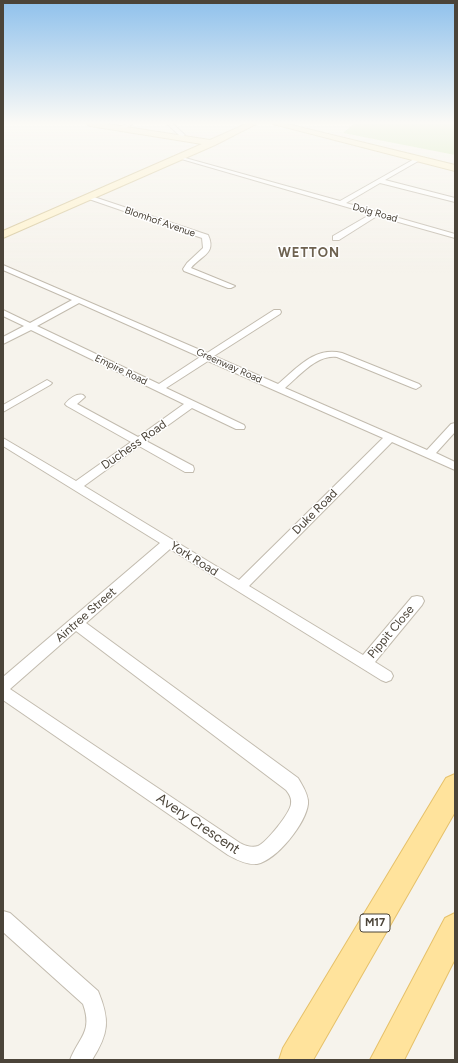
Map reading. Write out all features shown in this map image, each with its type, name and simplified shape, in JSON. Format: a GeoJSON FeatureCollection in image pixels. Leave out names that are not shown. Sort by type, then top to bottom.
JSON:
{"type":"FeatureCollection","features":[{"type":"Feature","properties":{"kind":"main road","name":"M17"},"geometry":{"type":"LineString","coordinates":[[296,1060],[455,787]]}},
{"type":"Feature","properties":{"kind":"main road"},"geometry":{"type":"LineString","coordinates":[[386,1060],[455,928]]}},
{"type":"Feature","properties":{"kind":"street"},"geometry":{"type":"LineString","coordinates":[[3,235],[142,174]]}},
{"type":"Feature","properties":{"kind":"street","name":"Doig Road"},"geometry":{"type":"LineString","coordinates":[[238,174],[455,236]]}},
{"type":"Feature","properties":{"kind":"street"},"geometry":{"type":"LineString","coordinates":[[341,203],[393,174]]}},
{"type":"Feature","properties":{"kind":"street"},"geometry":{"type":"LineString","coordinates":[[380,181],[455,200]]}},
{"type":"Feature","properties":{"kind":"street","name":"Blomhof Avenue"},"geometry":{"type":"LineString","coordinates":[[88,197],[203,236],[206,241],[206,250],[189,264],[187,270],[231,286]]}},
{"type":"Feature","properties":{"kind":"street"},"geometry":{"type":"LineString","coordinates":[[336,238],[375,214]]}},
{"type":"Feature","properties":{"kind":"street","name":"Greenway Road"},"geometry":{"type":"LineString","coordinates":[[3,267],[455,466]]}},
{"type":"Feature","properties":{"kind":"street"},"geometry":{"type":"LineString","coordinates":[[3,341],[79,300]]}},
{"type":"Feature","properties":{"kind":"street"},"geometry":{"type":"LineString","coordinates":[[159,388],[277,312]]}},
{"type":"Feature","properties":{"kind":"street","name":"Empire Road"},"geometry":{"type":"LineString","coordinates":[[3,313],[240,427]]}},
{"type":"Feature","properties":{"kind":"street"},"geometry":{"type":"LineString","coordinates":[[279,388],[316,358],[326,354],[338,355],[416,386]]}},
{"type":"Feature","properties":{"kind":"street"},"geometry":{"type":"LineString","coordinates":[[3,409],[48,383]]}},
{"type":"Feature","properties":{"kind":"street"},"geometry":{"type":"LineString","coordinates":[[80,397],[70,404],[189,469]]}},
{"type":"Feature","properties":{"kind":"street","name":"Duchess Road"},"geometry":{"type":"LineString","coordinates":[[76,486],[191,404]]}},
{"type":"Feature","properties":{"kind":"street"},"geometry":{"type":"LineString","coordinates":[[429,454],[455,426]]}},
{"type":"Feature","properties":{"kind":"street","name":"Duke Road"},"geometry":{"type":"LineString","coordinates":[[240,587],[391,437]]}},
{"type":"Feature","properties":{"kind":"street","name":"York Road"},"geometry":{"type":"LineString","coordinates":[[3,441],[386,676]]}},
{"type":"Feature","properties":{"kind":"street","name":"Aintree Street"},"geometry":{"type":"LineString","coordinates":[[3,686],[169,543]]}},
{"type":"Feature","properties":{"kind":"street","name":"Pippit Close"},"geometry":{"type":"LineString","coordinates":[[365,663],[417,601]]}},
{"type":"Feature","properties":{"kind":"street","name":"Avery Crescent"},"geometry":{"type":"LineString","coordinates":[[3,692],[234,849],[246,855],[262,853],[268,850],[299,810],[300,797],[292,784],[76,624]]}},
{"type":"Feature","properties":{"kind":"street"},"geometry":{"type":"LineString","coordinates":[[3,920],[91,998],[96,1010],[98,1022],[94,1039],[80,1060]]}},
{"type":"Feature","properties":{"kind":"district","name":"WETTON"},"geometry":{"type":"Point","coordinates":[309,253]}}]}
